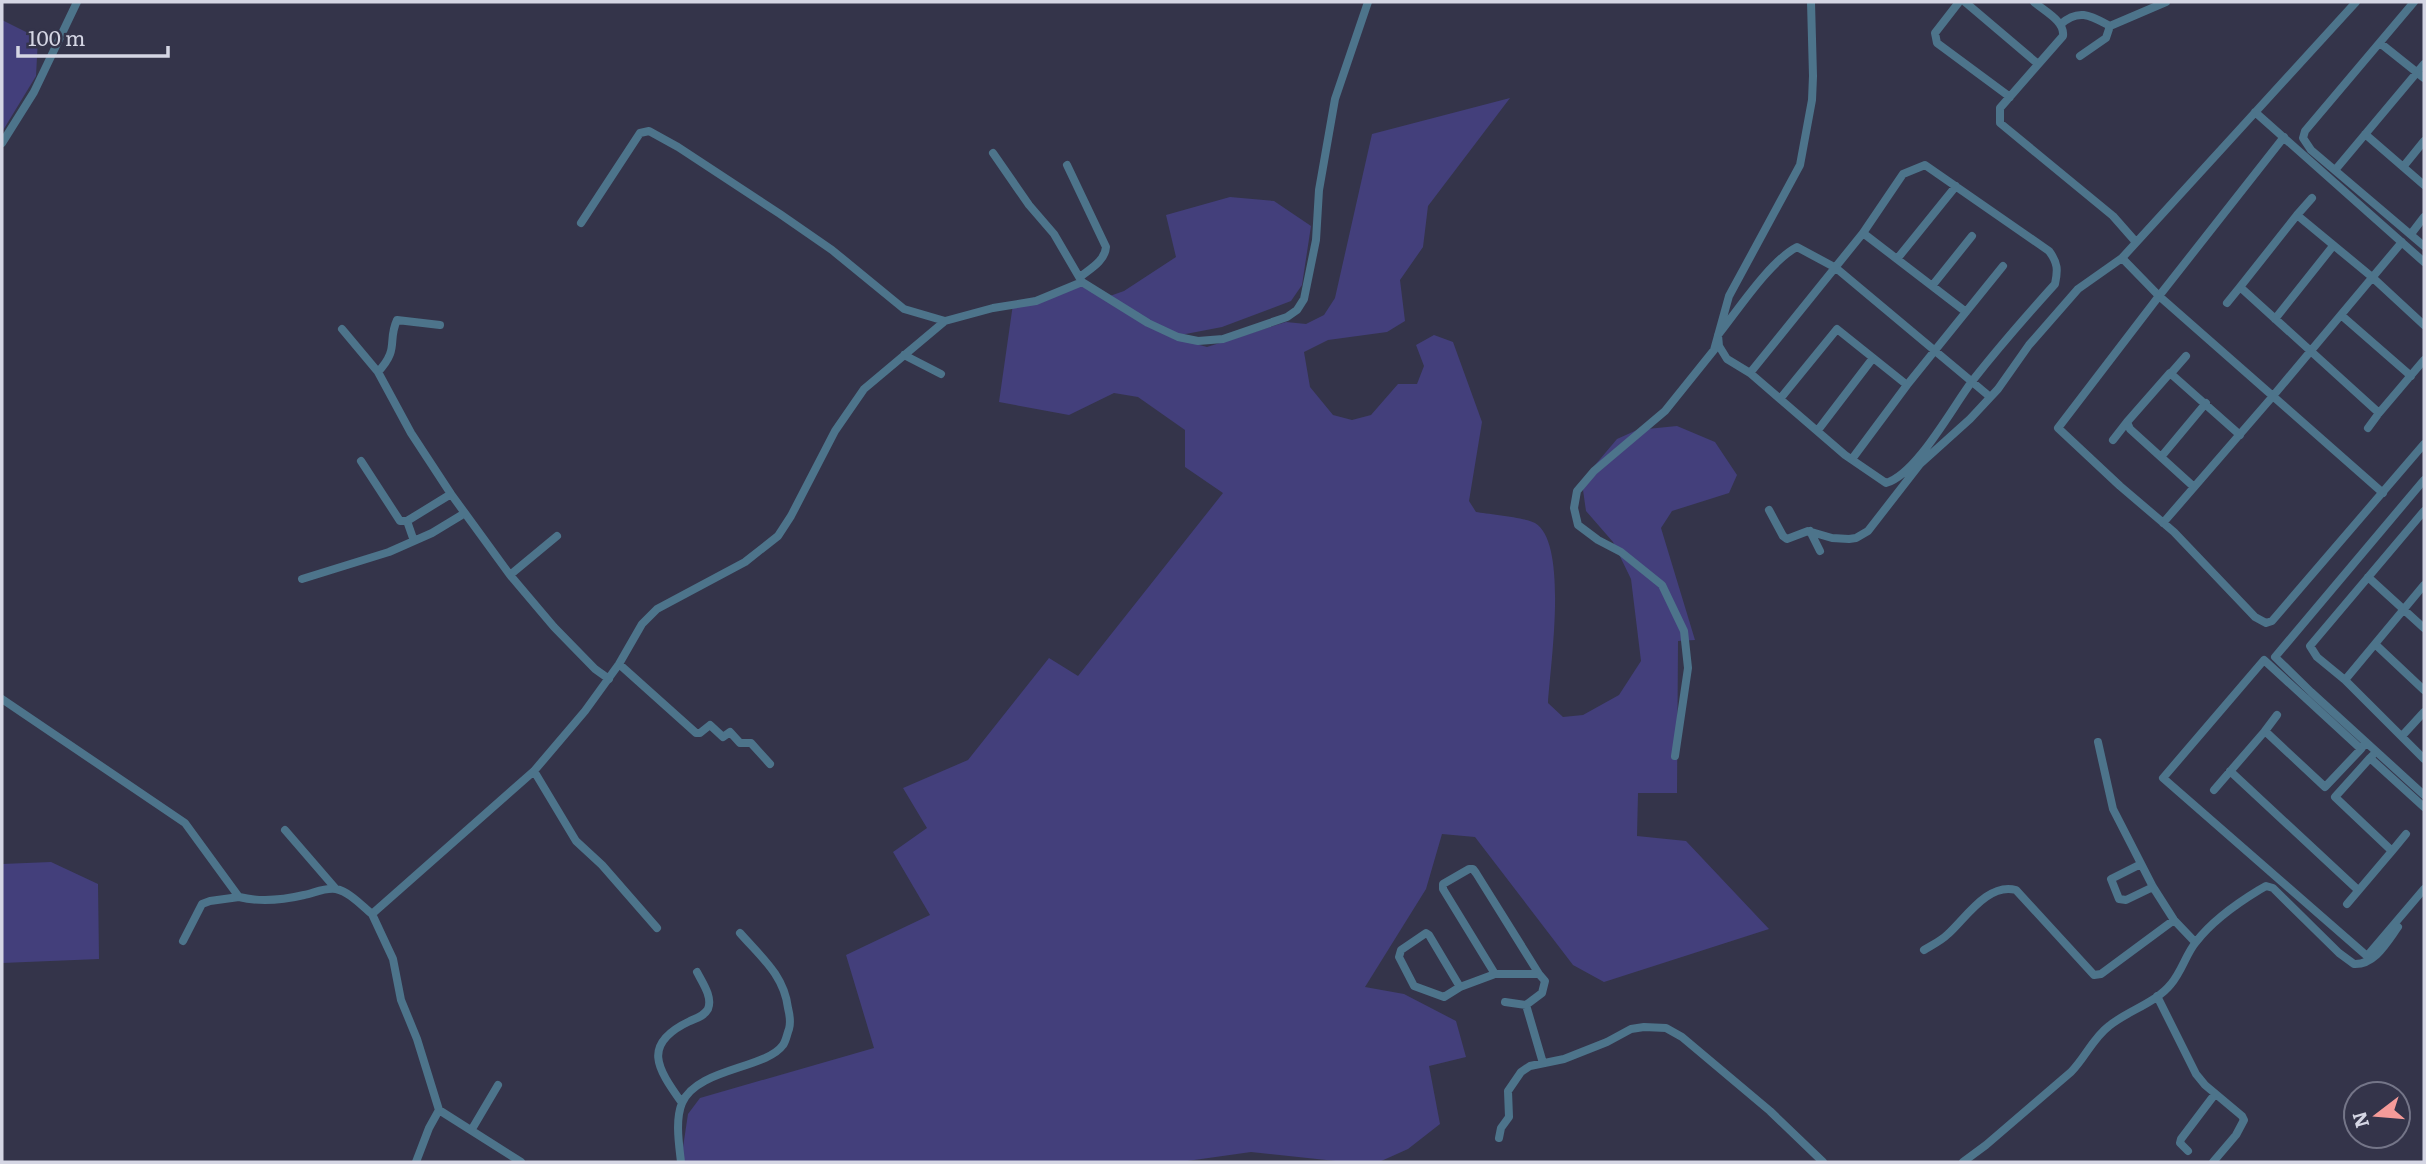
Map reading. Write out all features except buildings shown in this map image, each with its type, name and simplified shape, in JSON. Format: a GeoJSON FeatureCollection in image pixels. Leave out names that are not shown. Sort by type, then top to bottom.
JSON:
{"type":"FeatureCollection","features":[{"type":"Feature","properties":{"kind":"street"},"geometry":{"type":"LineString","coordinates":[[2,143],[34,92],[77,2]]}},
{"type":"Feature","properties":{"kind":"street"},"geometry":{"type":"LineString","coordinates":[[993,153],[1028,205],[1054,234],[1081,279],[1147,323],[1178,337],[1198,341],[1223,339],[1287,317],[1297,310],[1304,299],[1316,240],[1318,190],[1335,99],[1368,2]]}},
{"type":"Feature","properties":{"kind":"street"},"geometry":{"type":"LineString","coordinates":[[1675,756],[1688,668],[1684,631],[1662,585],[1621,552],[1578,525],[1574,508],[1577,491],[1594,471],[1665,411],[1714,350],[1729,296],[1800,165],[1814,76],[1811,2]]}},
{"type":"Feature","properties":{"kind":"street"},"geometry":{"type":"LineString","coordinates":[[1959,2],[1935,33],[1937,43],[2010,97]]}},
{"type":"Feature","properties":{"kind":"street"},"geometry":{"type":"LineString","coordinates":[[1965,2],[2038,64]]}},
{"type":"Feature","properties":{"kind":"street"},"geometry":{"type":"LineString","coordinates":[[2034,2],[2061,24],[2063,36],[2000,108],[2000,123],[2113,216],[2135,242]]}},
{"type":"Feature","properties":{"kind":"street"},"geometry":{"type":"LineString","coordinates":[[2080,56],[2106,38],[2110,26],[2166,2]]}},
{"type":"Feature","properties":{"kind":"street"},"geometry":{"type":"LineString","coordinates":[[1769,510],[1786,539],[1810,531],[1832,538],[1849,539],[1868,531],[1920,464],[1970,419],[1998,389],[2029,345],[2078,289],[2122,258],[2356,2]]}},
{"type":"Feature","properties":{"kind":"street"},"geometry":{"type":"LineString","coordinates":[[2414,2],[2303,135],[2308,147],[2424,246]]}},
{"type":"Feature","properties":{"kind":"street"},"geometry":{"type":"LineString","coordinates":[[2061,24],[2068,18],[2087,14],[2110,26]]}},
{"type":"Feature","properties":{"kind":"street"},"geometry":{"type":"LineString","coordinates":[[2380,43],[2421,75]]}},
{"type":"Feature","properties":{"kind":"street"},"geometry":{"type":"LineString","coordinates":[[2336,169],[2421,75],[2424,64]]}},
{"type":"Feature","properties":{"kind":"street"},"geometry":{"type":"LineString","coordinates":[[2255,112],[2424,262]]}},
{"type":"Feature","properties":{"kind":"street"},"geometry":{"type":"LineString","coordinates":[[581,223],[640,133],[649,131],[678,147],[801,228],[904,309],[945,321]]}},
{"type":"Feature","properties":{"kind":"street"},"geometry":{"type":"LineString","coordinates":[[2365,134],[2424,185]]}},
{"type":"Feature","properties":{"kind":"street"},"geometry":{"type":"LineString","coordinates":[[2284,137],[2058,428],[2183,541],[2255,617],[2266,623],[2272,621],[2424,444]]}},
{"type":"Feature","properties":{"kind":"street"},"geometry":{"type":"LineString","coordinates":[[2403,167],[2424,141]]}},
{"type":"Feature","properties":{"kind":"street"},"geometry":{"type":"LineString","coordinates":[[372,914],[534,771],[585,711],[619,664],[642,624],[657,609],[745,562],[778,536],[792,516],[835,431],[864,389],[945,321],[993,308],[1036,301],[1081,279],[1101,260],[1106,247],[1067,165]]}},
{"type":"Feature","properties":{"kind":"street"},"geometry":{"type":"LineString","coordinates":[[1750,373],[1836,268],[1863,233],[1903,174],[1925,165],[2049,251],[2056,260],[2058,272],[2055,284],[1972,381],[1923,452],[1900,476],[1886,483],[1852,459],[1750,373],[1727,359],[1719,346],[1718,335],[1774,265],[1797,247],[1836,268],[1935,349],[1972,381],[1989,396]]}},
{"type":"Feature","properties":{"kind":"street"},"geometry":{"type":"LineString","coordinates":[[1897,259],[1956,186]]}},
{"type":"Feature","properties":{"kind":"street"},"geometry":{"type":"LineString","coordinates":[[2227,303],[2312,198]]}},
{"type":"Feature","properties":{"kind":"street"},"geometry":{"type":"LineString","coordinates":[[2297,215],[2424,325]]}},
{"type":"Feature","properties":{"kind":"street"},"geometry":{"type":"LineString","coordinates":[[2411,234],[2424,217]]}},
{"type":"Feature","properties":{"kind":"street"},"geometry":{"type":"LineString","coordinates":[[1863,233],[1966,312]]}},
{"type":"Feature","properties":{"kind":"street"},"geometry":{"type":"LineString","coordinates":[[1933,286],[1972,236]]}},
{"type":"Feature","properties":{"kind":"street"},"geometry":{"type":"LineString","coordinates":[[2163,523],[2402,243]]}},
{"type":"Feature","properties":{"kind":"street"},"geometry":{"type":"LineString","coordinates":[[2275,319],[2333,246]]}},
{"type":"Feature","properties":{"kind":"street"},"geometry":{"type":"LineString","coordinates":[[2122,258],[2159,296],[2383,493]]}},
{"type":"Feature","properties":{"kind":"street"},"geometry":{"type":"LineString","coordinates":[[1852,459],[1935,349],[2003,266]]}},
{"type":"Feature","properties":{"kind":"street"},"geometry":{"type":"LineString","coordinates":[[2240,287],[2379,414]]}},
{"type":"Feature","properties":{"kind":"street"},"geometry":{"type":"LineString","coordinates":[[2341,315],[2411,376]]}},
{"type":"Feature","properties":{"kind":"street"},"geometry":{"type":"LineString","coordinates":[[378,372],[388,360],[397,320],[440,325]]}},
{"type":"Feature","properties":{"kind":"street"},"geometry":{"type":"LineString","coordinates":[[342,329],[378,372],[411,433],[510,575],[594,669],[609,679]]}},
{"type":"Feature","properties":{"kind":"street"},"geometry":{"type":"LineString","coordinates":[[1780,399],[1837,329],[1907,385]]}},
{"type":"Feature","properties":{"kind":"street"},"geometry":{"type":"LineString","coordinates":[[904,355],[941,374]]}},
{"type":"Feature","properties":{"kind":"street"},"geometry":{"type":"LineString","coordinates":[[2113,440],[2186,356]]}},
{"type":"Feature","properties":{"kind":"street"},"geometry":{"type":"LineString","coordinates":[[1818,430],[1873,358]]}},
{"type":"Feature","properties":{"kind":"street"},"geometry":{"type":"LineString","coordinates":[[2368,428],[2424,360]]}},
{"type":"Feature","properties":{"kind":"street"},"geometry":{"type":"LineString","coordinates":[[2172,372],[2240,435]]}},
{"type":"Feature","properties":{"kind":"street"},"geometry":{"type":"LineString","coordinates":[[2161,457],[2206,403]]}},
{"type":"Feature","properties":{"kind":"street"},"geometry":{"type":"LineString","coordinates":[[2127,422],[2130,429],[2194,487]]}},
{"type":"Feature","properties":{"kind":"street"},"geometry":{"type":"LineString","coordinates":[[361,461],[400,521],[407,521],[451,494]]}},
{"type":"Feature","properties":{"kind":"street"},"geometry":{"type":"LineString","coordinates":[[2364,745],[2275,657],[2424,480]]}},
{"type":"Feature","properties":{"kind":"street"},"geometry":{"type":"LineString","coordinates":[[2424,511],[2310,646],[2317,657],[2345,680],[2424,759]]}},
{"type":"Feature","properties":{"kind":"street"},"geometry":{"type":"LineString","coordinates":[[302,579],[389,552],[465,513]]}},
{"type":"Feature","properties":{"kind":"street"},"geometry":{"type":"LineString","coordinates":[[407,521],[414,541]]}},
{"type":"Feature","properties":{"kind":"street"},"geometry":{"type":"LineString","coordinates":[[1810,531],[1820,551]]}},
{"type":"Feature","properties":{"kind":"street"},"geometry":{"type":"LineString","coordinates":[[510,575],[557,536]]}},
{"type":"Feature","properties":{"kind":"street"},"geometry":{"type":"LineString","coordinates":[[2368,577],[2424,628]]}},
{"type":"Feature","properties":{"kind":"street"},"geometry":{"type":"LineString","coordinates":[[2345,680],[2424,584]]}},
{"type":"Feature","properties":{"kind":"street"},"geometry":{"type":"LineString","coordinates":[[2375,644],[2424,690]]}},
{"type":"Feature","properties":{"kind":"street"},"geometry":{"type":"LineString","coordinates":[[2424,795],[2376,751],[2364,745],[2264,660],[2163,778],[2367,956],[2424,889]]}},
{"type":"Feature","properties":{"kind":"street"},"geometry":{"type":"LineString","coordinates":[[619,664],[696,733],[710,725],[723,737],[730,732],[740,743],[751,743],[770,764]]}},
{"type":"Feature","properties":{"kind":"street"},"geometry":{"type":"LineString","coordinates":[[2,699],[185,823],[239,897]]}},
{"type":"Feature","properties":{"kind":"street"},"geometry":{"type":"LineString","coordinates":[[2402,736],[2424,712]]}},
{"type":"Feature","properties":{"kind":"street"},"geometry":{"type":"LineString","coordinates":[[2214,790],[2277,715]]}},
{"type":"Feature","properties":{"kind":"street"},"geometry":{"type":"LineString","coordinates":[[2264,731],[2392,851]]}},
{"type":"Feature","properties":{"kind":"street"},"geometry":{"type":"LineString","coordinates":[[2098,742],[2110,801],[2153,887],[2174,920],[2195,942]]}},
{"type":"Feature","properties":{"kind":"street"},"geometry":{"type":"LineString","coordinates":[[2325,787],[2364,745]]}},
{"type":"Feature","properties":{"kind":"street"},"geometry":{"type":"LineString","coordinates":[[2335,797],[2376,751]]}},
{"type":"Feature","properties":{"kind":"street"},"geometry":{"type":"LineString","coordinates":[[2354,757],[2367,762],[2424,807]]}},
{"type":"Feature","properties":{"kind":"street"},"geometry":{"type":"LineString","coordinates":[[534,771],[576,841],[602,865],[657,928]]}},
{"type":"Feature","properties":{"kind":"street"},"geometry":{"type":"LineString","coordinates":[[2230,771],[2358,890]]}},
{"type":"Feature","properties":{"kind":"street"},"geometry":{"type":"LineString","coordinates":[[285,830],[336,889],[349,895],[372,914],[393,959],[401,1000],[417,1039],[439,1110],[521,1162]]}},
{"type":"Feature","properties":{"kind":"street"},"geometry":{"type":"LineString","coordinates":[[2347,904],[2406,834]]}},
{"type":"Feature","properties":{"kind":"street"},"geometry":{"type":"LineString","coordinates":[[2141,864],[2111,879],[2119,899],[2126,900],[2153,887]]}},
{"type":"Feature","properties":{"kind":"street"},"geometry":{"type":"LineString","coordinates":[[1495,974],[1443,889],[1443,884],[1448,880],[1469,869],[1476,873],[1545,981],[1544,990],[1526,1005],[1505,1002]]}},
{"type":"Feature","properties":{"kind":"street"},"geometry":{"type":"LineString","coordinates":[[1962,1162],[1986,1145],[2071,1072],[2110,1024],[2129,1015],[2171,985],[2195,942],[2243,900],[2266,886],[2284,897],[2350,962],[2360,965],[2381,950],[2424,896]]}},
{"type":"Feature","properties":{"kind":"street"},"geometry":{"type":"LineString","coordinates":[[1924,950],[1945,938],[1984,897],[2011,888],[2094,975],[2101,974],[2174,920]]}},
{"type":"Feature","properties":{"kind":"street"},"geometry":{"type":"LineString","coordinates":[[183,941],[202,904],[210,901],[239,897],[254,901],[336,889]]}},
{"type":"Feature","properties":{"kind":"street"},"geometry":{"type":"LineString","coordinates":[[681,1162],[678,1132],[682,1103],[694,1089],[720,1073],[764,1058],[783,1045],[791,1024],[786,990],[777,975],[740,933]]}},
{"type":"Feature","properties":{"kind":"street"},"geometry":{"type":"LineString","coordinates":[[1460,987],[1429,934],[1423,934],[1401,950],[1399,957],[1414,986],[1444,997],[1460,987],[1495,974],[1539,974]]}},
{"type":"Feature","properties":{"kind":"street"},"geometry":{"type":"LineString","coordinates":[[682,1103],[660,1068],[658,1046],[668,1034],[702,1016],[708,1009],[709,1000],[697,972]]}},
{"type":"Feature","properties":{"kind":"street"},"geometry":{"type":"LineString","coordinates":[[2157,996],[2196,1074],[2244,1120],[2236,1135],[2213,1162]]}},
{"type":"Feature","properties":{"kind":"street"},"geometry":{"type":"LineString","coordinates":[[1526,1005],[1543,1063]]}},
{"type":"Feature","properties":{"kind":"street"},"geometry":{"type":"LineString","coordinates":[[1499,1138],[1501,1128],[1509,1117],[1508,1091],[1521,1072],[1572,1056],[1631,1029],[1666,1028],[1682,1037],[1770,1111],[1823,1162]]}},
{"type":"Feature","properties":{"kind":"street"},"geometry":{"type":"LineString","coordinates":[[472,1129],[498,1085]]}},
{"type":"Feature","properties":{"kind":"street"},"geometry":{"type":"LineString","coordinates":[[2188,1151],[2180,1143],[2180,1139],[2215,1094]]}},
{"type":"Feature","properties":{"kind":"street"},"geometry":{"type":"LineString","coordinates":[[416,1162],[439,1110]]}},
{"type":"Feature","properties":{"kind":"shaded area"},"geometry":{"type":"Polygon","coordinates":[[[2,20],[38,38],[36,76],[2,132],[2,20]]]}},
{"type":"Feature","properties":{"kind":"shaded area"},"geometry":{"type":"Polygon","coordinates":[[[1510,98],[1428,206],[1423,247],[1400,280],[1405,321],[1387,332],[1328,340],[1304,352],[1310,387],[1333,415],[1352,420],[1371,415],[1398,384],[1417,384],[1424,366],[1416,345],[1434,335],[1453,342],[1482,422],[1469,501],[1476,512],[1535,523],[1545,535],[1552,554],[1555,607],[1548,703],[1563,717],[1583,715],[1619,695],[1641,661],[1631,579],[1613,542],[1586,511],[1583,490],[1590,471],[1617,439],[1637,430],[1677,426],[1715,442],[1737,475],[1729,493],[1672,511],[1661,528],[1695,640],[1678,641],[1677,793],[1638,793],[1637,836],[1686,841],[1769,929],[1604,982],[1573,965],[1475,837],[1442,834],[1426,889],[1365,987],[1404,994],[1456,1021],[1466,1057],[1429,1066],[1440,1124],[1408,1149],[1379,1162],[1345,1162],[1251,1152],[1180,1162],[683,1162],[688,1114],[700,1098],[874,1048],[846,955],[930,915],[893,852],[927,828],[903,788],[968,760],[1049,658],[1078,676],[1223,493],[1185,467],[1185,430],[1138,397],[1114,393],[1069,415],[999,402],[1013,304],[1082,283],[1107,297],[1124,291],[1176,257],[1166,215],[1230,197],[1274,201],[1311,226],[1302,285],[1291,301],[1222,327],[1170,337],[1207,347],[1286,322],[1306,324],[1324,315],[1335,298],[1372,134],[1510,98]]]}},
{"type":"Feature","properties":{"kind":"shaded area"},"geometry":{"type":"Polygon","coordinates":[[[51,862],[98,884],[99,959],[2,963],[2,864],[51,862]]]}}]}
